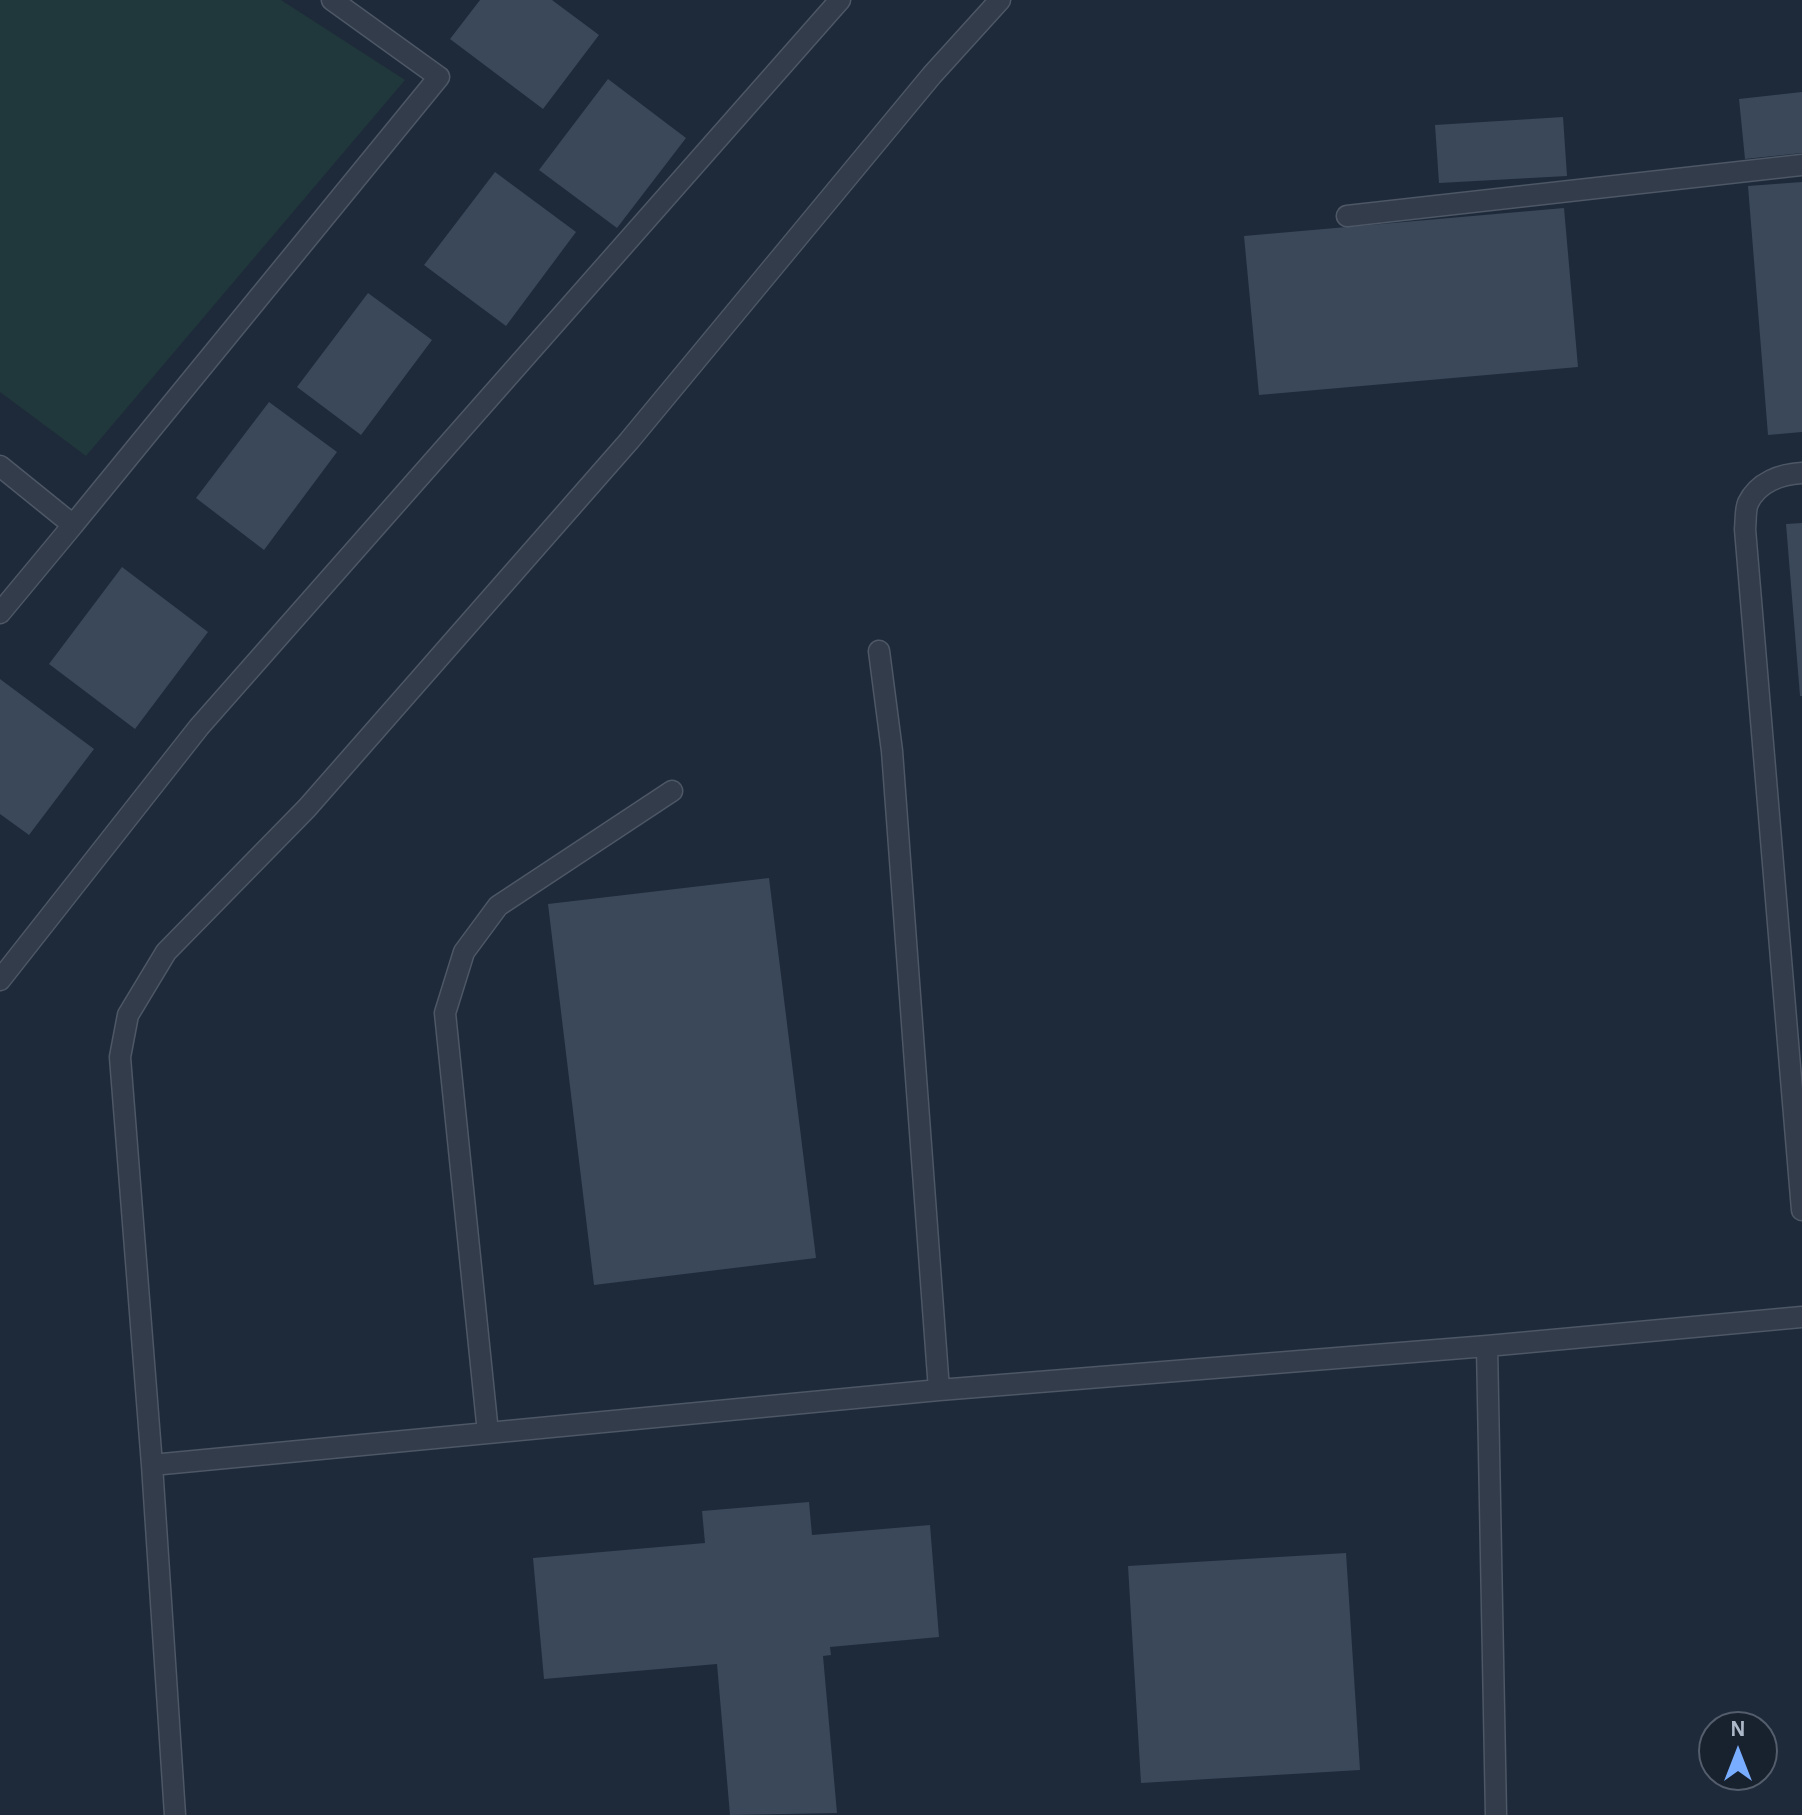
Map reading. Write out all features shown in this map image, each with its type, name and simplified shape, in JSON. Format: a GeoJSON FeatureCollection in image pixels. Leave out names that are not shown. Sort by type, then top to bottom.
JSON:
{"type":"FeatureCollection","features":[{"type":"Feature","properties":{"kind":"lane"},"geometry":{"type":"LineString","coordinates":[[0,613],[439,77],[332,0]]}},
{"type":"Feature","properties":{"kind":"lane"},"geometry":{"type":"LineString","coordinates":[[0,980],[199,727],[840,0]]}},
{"type":"Feature","properties":{"kind":"lane"},"geometry":{"type":"LineString","coordinates":[[175,1815],[120,1057],[128,1015],[166,952],[307,808],[629,441],[932,75],[1000,0]]}},
{"type":"Feature","properties":{"kind":"lane"},"geometry":{"type":"LineString","coordinates":[[1347,216],[1802,165]]}},
{"type":"Feature","properties":{"kind":"lane"},"geometry":{"type":"LineString","coordinates":[[0,466],[73,525]]}},
{"type":"Feature","properties":{"kind":"lane"},"geometry":{"type":"LineString","coordinates":[[1802,473],[1788,474],[1765,483],[1748,503],[1745,529],[1802,1210]]}},
{"type":"Feature","properties":{"kind":"lane"},"geometry":{"type":"LineString","coordinates":[[879,651],[892,751],[939,1390]]}},
{"type":"Feature","properties":{"kind":"lane"},"geometry":{"type":"LineString","coordinates":[[488,1433],[445,1013],[464,952],[498,906],[672,791]]}},
{"type":"Feature","properties":{"kind":"lane"},"geometry":{"type":"LineString","coordinates":[[152,1465],[939,1390],[1802,1317]]}},
{"type":"Feature","properties":{"kind":"lane"},"geometry":{"type":"LineString","coordinates":[[1487,1346],[1496,1815]]}},
{"type":"Feature","properties":{"kind":"green space"},"geometry":{"type":"Polygon","coordinates":[[[0,0],[281,0],[405,80],[86,456],[0,392],[0,0]]]}},
{"type":"Feature","properties":{"kind":"building"},"geometry":{"type":"Polygon","coordinates":[[[480,0],[552,0],[599,35],[543,109],[450,39],[480,0]]]}},
{"type":"Feature","properties":{"kind":"building"},"geometry":{"type":"Polygon","coordinates":[[[608,79],[686,138],[617,228],[539,170],[608,79]]]}},
{"type":"Feature","properties":{"kind":"building"},"geometry":{"type":"Polygon","coordinates":[[[1802,92],[1802,153],[1745,159],[1739,99],[1802,92]]]}},
{"type":"Feature","properties":{"kind":"building"},"geometry":{"type":"Polygon","coordinates":[[[1563,117],[1567,176],[1439,183],[1435,125],[1563,117]]]}},
{"type":"Feature","properties":{"kind":"building"},"geometry":{"type":"Polygon","coordinates":[[[495,172],[576,232],[506,326],[424,265],[495,172]]]}},
{"type":"Feature","properties":{"kind":"building"},"geometry":{"type":"Polygon","coordinates":[[[1802,182],[1802,432],[1768,435],[1748,186],[1802,182]]]}},
{"type":"Feature","properties":{"kind":"building"},"geometry":{"type":"Polygon","coordinates":[[[1564,208],[1578,367],[1259,395],[1244,236],[1564,208]]]}},
{"type":"Feature","properties":{"kind":"building"},"geometry":{"type":"Polygon","coordinates":[[[368,293],[432,340],[361,435],[297,387],[368,293]]]}},
{"type":"Feature","properties":{"kind":"building"},"geometry":{"type":"Polygon","coordinates":[[[269,402],[337,452],[264,550],[196,498],[269,402]]]}},
{"type":"Feature","properties":{"kind":"building"},"geometry":{"type":"Polygon","coordinates":[[[1802,523],[1802,696],[1800,696],[1786,524],[1802,523]]]}},
{"type":"Feature","properties":{"kind":"building"},"geometry":{"type":"Polygon","coordinates":[[[122,567],[208,632],[135,729],[49,664],[122,567]]]}},
{"type":"Feature","properties":{"kind":"building"},"geometry":{"type":"Polygon","coordinates":[[[0,679],[94,749],[29,835],[0,814],[0,679]]]}},
{"type":"Feature","properties":{"kind":"building"},"geometry":{"type":"Polygon","coordinates":[[[769,878],[816,1258],[594,1285],[548,904],[769,878]]]}},
{"type":"Feature","properties":{"kind":"building"},"geometry":{"type":"Polygon","coordinates":[[[809,1502],[812,1535],[930,1525],[939,1637],[830,1647],[831,1655],[823,1656],[837,1813],[730,1815],[717,1664],[544,1679],[533,1558],[705,1543],[702,1511],[809,1502]]]}},
{"type":"Feature","properties":{"kind":"building"},"geometry":{"type":"Polygon","coordinates":[[[1346,1553],[1360,1770],[1141,1783],[1128,1566],[1346,1553]]]}}]}
